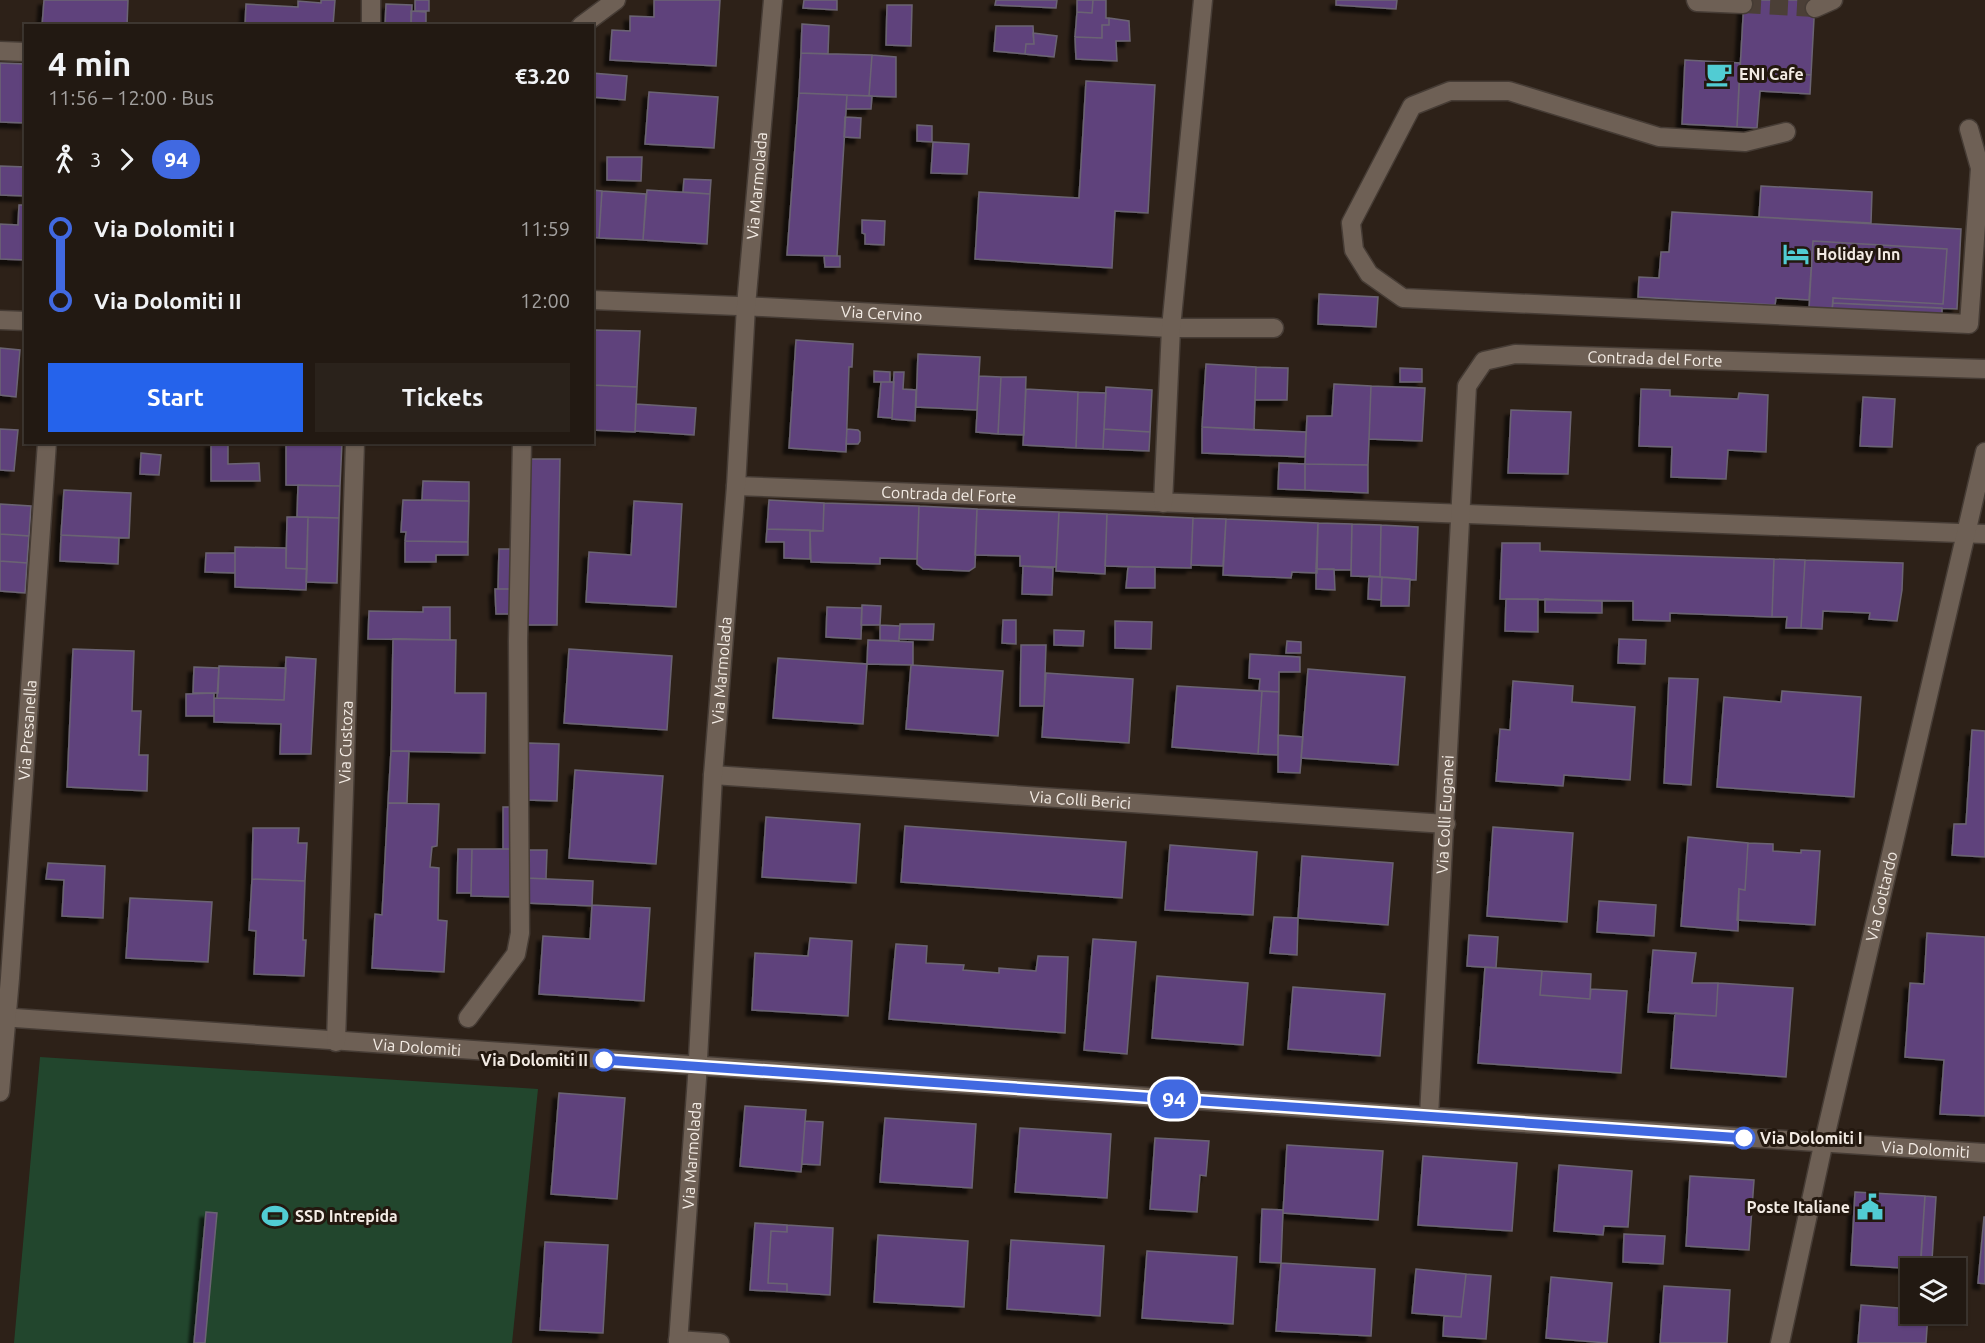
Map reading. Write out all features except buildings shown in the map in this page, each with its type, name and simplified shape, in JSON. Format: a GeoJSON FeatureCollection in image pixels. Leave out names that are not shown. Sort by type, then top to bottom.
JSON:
{"type":"FeatureCollection","features":[{"type":"Feature","properties":{"kind":"street"},"geometry":{"type":"LineString","coordinates":[[370,24],[371,0]]}},
{"type":"Feature","properties":{"kind":"street"},"geometry":{"type":"LineString","coordinates":[[584,24],[616,0]]}},
{"type":"Feature","properties":{"kind":"street","name":"Via Marmolada"},"geometry":{"type":"LineString","coordinates":[[678,1341],[698,1067],[713,775],[736,486],[746,306],[773,0]]}},
{"type":"Feature","properties":{"kind":"street"},"geometry":{"type":"LineString","coordinates":[[1163,503],[1171,328],[1203,0]]}},
{"type":"Feature","properties":{"kind":"street"},"geometry":{"type":"LineString","coordinates":[[1696,0],[1697,2],[1743,4]]}},
{"type":"Feature","properties":{"kind":"street"},"geometry":{"type":"LineString","coordinates":[[1815,8],[1833,0]]}},
{"type":"Feature","properties":{"kind":"street"},"geometry":{"type":"LineString","coordinates":[[0,51],[24,52]]}},
{"type":"Feature","properties":{"kind":"street"},"geometry":{"type":"LineString","coordinates":[[1786,132],[1744,142],[1659,136],[1509,91],[1450,91],[1412,106],[1351,223],[1354,250],[1369,274],[1403,298],[1969,324],[1980,168],[1969,129]]}},
{"type":"Feature","properties":{"kind":"street","name":"Via Cervino"},"geometry":{"type":"LineString","coordinates":[[594,300],[1171,328],[1274,328]]}},
{"type":"Feature","properties":{"kind":"street"},"geometry":{"type":"LineString","coordinates":[[0,320],[24,321]]}},
{"type":"Feature","properties":{"kind":"street","name":"Contrada del Forte"},"geometry":{"type":"LineString","coordinates":[[1461,514],[1467,386],[1484,361],[1515,354],[1985,369]]}},
{"type":"Feature","properties":{"kind":"street","name":"Via Presanella"},"geometry":{"type":"LineString","coordinates":[[0,1092],[3,1017],[11,966],[46,444]]}},
{"type":"Feature","properties":{"kind":"street","name":"Via Custoza"},"geometry":{"type":"LineString","coordinates":[[336,1042],[355,444]]}},
{"type":"Feature","properties":{"kind":"street"},"geometry":{"type":"LineString","coordinates":[[468,1018],[516,954],[520,933],[518,641],[522,444]]}},
{"type":"Feature","properties":{"kind":"street","name":"Via Gottardo"},"geometry":{"type":"LineString","coordinates":[[1780,1343],[1824,1143],[1985,452]]}},
{"type":"Feature","properties":{"kind":"street","name":"Contrada del Forte"},"geometry":{"type":"LineString","coordinates":[[736,486],[1985,534]]}},
{"type":"Feature","properties":{"kind":"street","name":"Via Colli Euganei"},"geometry":{"type":"LineString","coordinates":[[1429,1116],[1461,514]]}},
{"type":"Feature","properties":{"kind":"street","name":"Via Colli Berici"},"geometry":{"type":"LineString","coordinates":[[713,775],[1446,824]]}},
{"type":"Feature","properties":{"kind":"street","name":"Via Dolomiti"},"geometry":{"type":"LineString","coordinates":[[3,1017],[698,1067],[1985,1153]]}},
{"type":"Feature","properties":{"kind":"street"},"geometry":{"type":"LineString","coordinates":[[678,1341],[720,1343]]}},
{"type":"Feature","properties":{"kind":"green space","name":"SSD Intrepida"},"geometry":{"type":"Polygon","coordinates":[[[40,1057],[538,1089],[512,1343],[14,1343],[40,1057]]]}},
{"type":"Feature","properties":{"kind":"tunnel"},"geometry":{"type":"LineString","coordinates":[[1743,4],[1815,8]]}},
{"type":"Feature","properties":{"kind":"bus line","name":"94"},"geometry":{"type":"LineString","coordinates":[[604,1060],[1744,1138]]}},
{"type":"Feature","properties":{"kind":"place","name":"ENI Cafe"},"geometry":{"type":"Point","coordinates":[1719,74]}},
{"type":"Feature","properties":{"kind":"place","name":"Holiday Inn"},"geometry":{"type":"Point","coordinates":[1796,254]}},
{"type":"Feature","properties":{"kind":"place","name":"Via Dolomiti II"},"geometry":{"type":"Point","coordinates":[604,1060]}},
{"type":"Feature","properties":{"kind":"place","name":"Via Dolomiti I"},"geometry":{"type":"Point","coordinates":[1744,1138]}},
{"type":"Feature","properties":{"kind":"place","name":"Poste Italiane"},"geometry":{"type":"Point","coordinates":[1870,1207]}},
{"type":"Feature","properties":{"kind":"place","name":"SSD Intrepida"},"geometry":{"type":"Point","coordinates":[275,1216]}}]}
